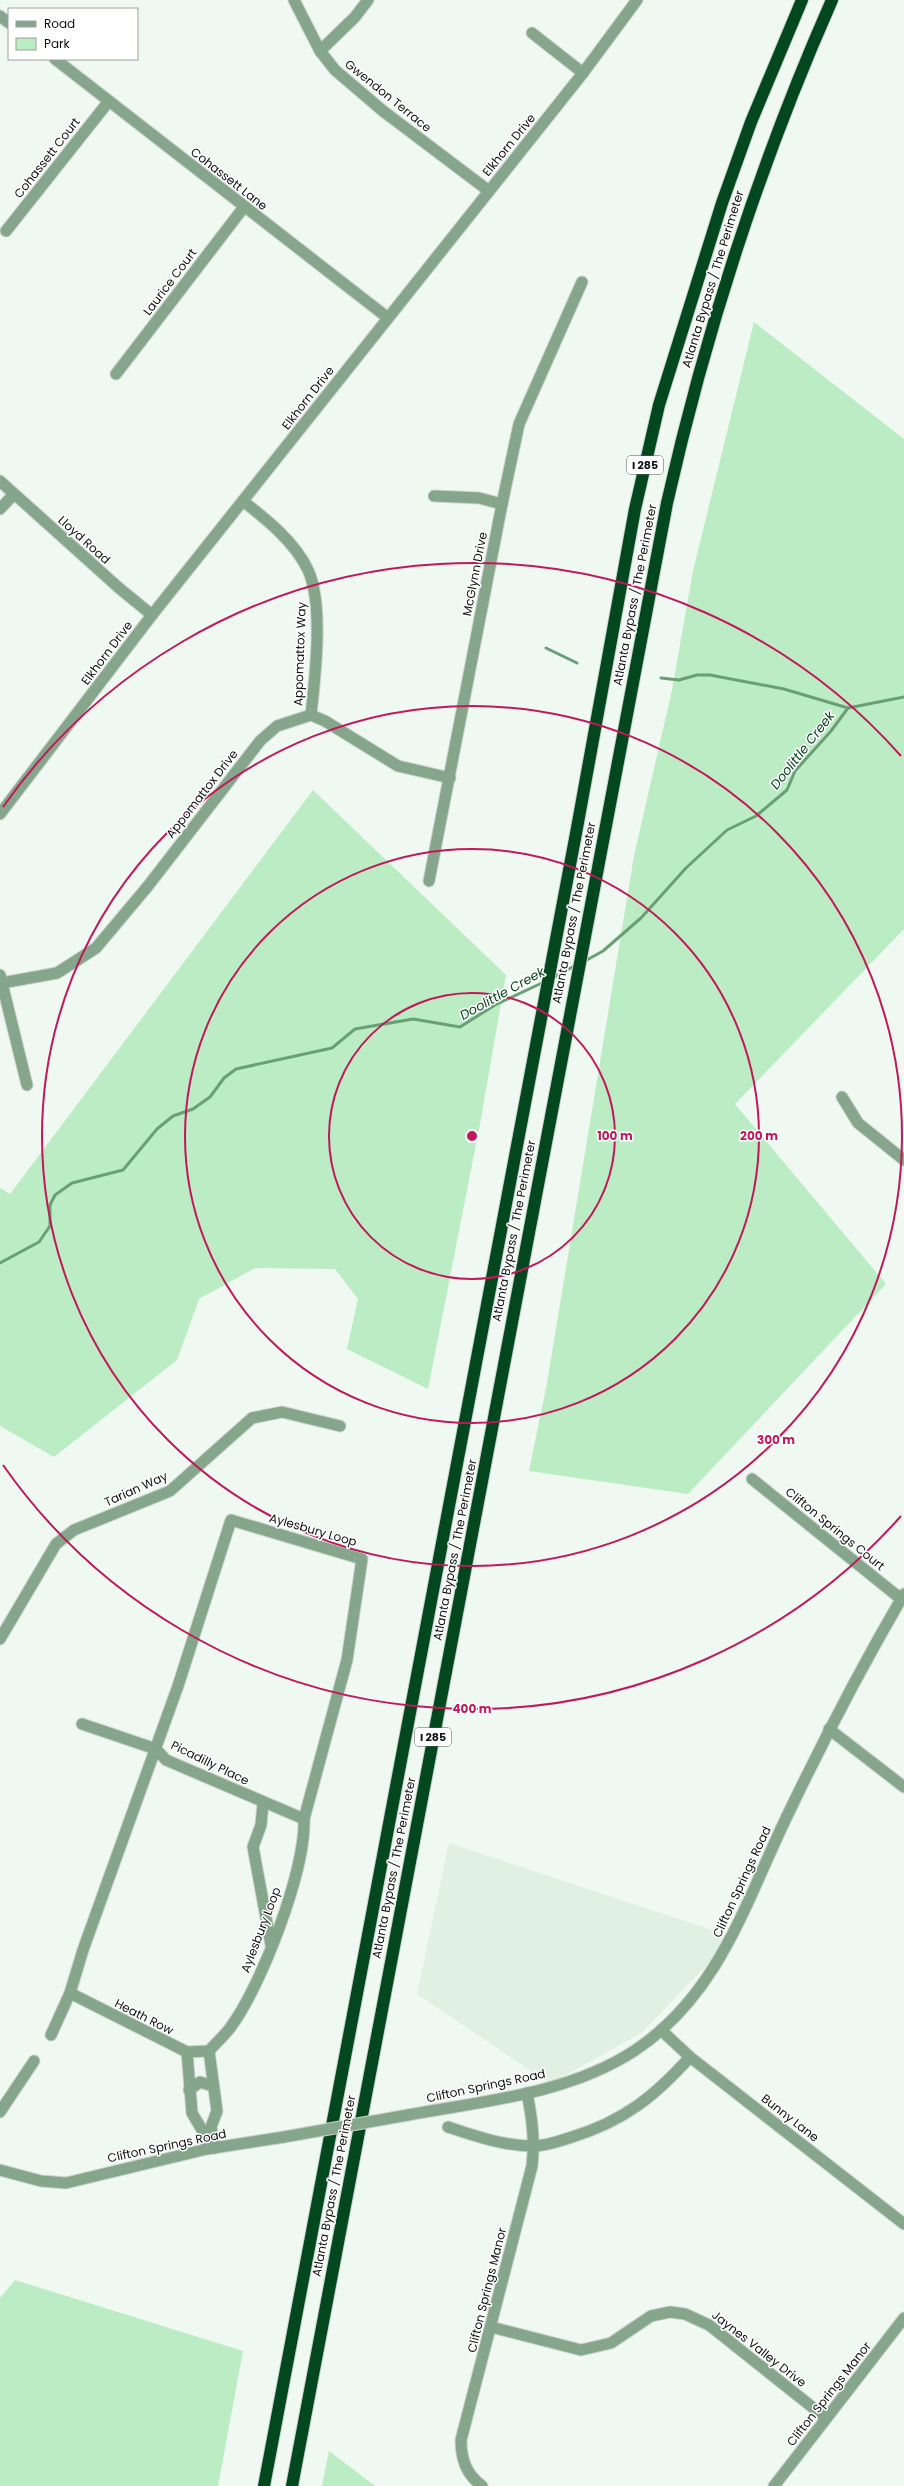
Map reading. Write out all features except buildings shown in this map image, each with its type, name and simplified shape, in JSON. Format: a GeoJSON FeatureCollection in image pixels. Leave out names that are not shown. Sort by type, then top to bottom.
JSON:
{"type":"FeatureCollection","features":[{"type":"Feature","properties":{"kind":"highway","name":"Atlanta Bypass / The Perimeter"},"geometry":{"type":"LineString","coordinates":[[264,2486],[540,1014],[554,947],[615,615],[659,405],[722,203],[751,122],[802,0]]}},
{"type":"Feature","properties":{"kind":"highway","name":"Atlanta Bypass / The Perimeter"},"geometry":{"type":"LineString","coordinates":[[292,2486],[666,503],[696,380],[731,261],[757,184],[788,103],[832,0]]}},
{"type":"Feature","properties":{"kind":"street","name":"Gwendon Terrace"},"geometry":{"type":"LineString","coordinates":[[294,0],[320,51],[335,70],[383,111],[489,191]]}},
{"type":"Feature","properties":{"kind":"street"},"geometry":{"type":"LineString","coordinates":[[320,51],[356,17],[368,0]]}},
{"type":"Feature","properties":{"kind":"street","name":"Elkhorn Drive"},"geometry":{"type":"LineString","coordinates":[[0,814],[152,615],[583,73],[637,0]]}},
{"type":"Feature","properties":{"kind":"street"},"geometry":{"type":"LineString","coordinates":[[0,16],[8,22]]}},
{"type":"Feature","properties":{"kind":"street"},"geometry":{"type":"LineString","coordinates":[[532,33],[583,73]]}},
{"type":"Feature","properties":{"kind":"street","name":"Cohassett Lane"},"geometry":{"type":"LineString","coordinates":[[56,60],[388,318]]}},
{"type":"Feature","properties":{"kind":"street","name":"Cohassett Court"},"geometry":{"type":"LineString","coordinates":[[6,231],[109,101]]}},
{"type":"Feature","properties":{"kind":"street","name":"Laurice Court"},"geometry":{"type":"LineString","coordinates":[[116,374],[244,207]]}},
{"type":"Feature","properties":{"kind":"street","name":"McGlynn Drive"},"geometry":{"type":"LineString","coordinates":[[429,881],[502,504],[519,424],[582,282]]}},
{"type":"Feature","properties":{"kind":"street","name":"Lloyd Road"},"geometry":{"type":"LineString","coordinates":[[0,481],[119,588],[152,615]]}},
{"type":"Feature","properties":{"kind":"street"},"geometry":{"type":"LineString","coordinates":[[0,509],[14,494]]}},
{"type":"Feature","properties":{"kind":"street"},"geometry":{"type":"LineString","coordinates":[[434,496],[466,496],[502,504]]}},
{"type":"Feature","properties":{"kind":"street","name":"Appomattox Way"},"geometry":{"type":"LineString","coordinates":[[243,502],[263,517],[296,552],[308,569],[313,584],[316,617],[311,715]]}},
{"type":"Feature","properties":{"kind":"street"},"geometry":{"type":"LineString","coordinates":[[311,715],[325,721],[398,766],[450,778]]}},
{"type":"Feature","properties":{"kind":"street","name":"Appomattox Drive"},"geometry":{"type":"LineString","coordinates":[[1,979],[57,973],[96,948],[148,886],[260,741],[278,726],[311,715]]}},
{"type":"Feature","properties":{"kind":"street"},"geometry":{"type":"LineString","coordinates":[[1,979],[27,1085]]}},
{"type":"Feature","properties":{"kind":"street"},"geometry":{"type":"LineString","coordinates":[[842,1097],[858,1123],[904,1160]]}},
{"type":"Feature","properties":{"kind":"street","name":"Tarian Way"},"geometry":{"type":"LineString","coordinates":[[0,1639],[56,1544],[74,1530],[170,1491],[252,1418],[282,1412],[340,1426]]}},
{"type":"Feature","properties":{"kind":"street","name":"Clifton Springs Court"},"geometry":{"type":"LineString","coordinates":[[752,1479],[903,1596]]}},
{"type":"Feature","properties":{"kind":"street","name":"Aylesbury Loop"},"geometry":{"type":"LineString","coordinates":[[51,2035],[70,1993],[83,1950],[156,1749],[178,1686],[231,1520],[362,1559],[347,1660],[304,1819],[304,1833],[289,1900],[271,1946],[240,2012],[230,2029],[209,2051]]}},
{"type":"Feature","properties":{"kind":"street","name":"Clifton Springs Road"},"geometry":{"type":"LineString","coordinates":[[0,2170],[41,2181],[66,2182],[211,2149],[526,2093],[567,2082],[601,2068],[633,2051],[661,2030],[694,1995],[727,1947],[740,1923],[785,1820],[829,1729],[903,1596]]}},
{"type":"Feature","properties":{"kind":"street","name":"Picadilly Place"},"geometry":{"type":"LineString","coordinates":[[82,1724],[156,1749],[166,1760],[263,1803],[304,1819]]}},
{"type":"Feature","properties":{"kind":"street"},"geometry":{"type":"LineString","coordinates":[[829,1729],[904,1787]]}},
{"type":"Feature","properties":{"kind":"street"},"geometry":{"type":"LineString","coordinates":[[263,1803],[261,1825],[253,1847],[271,1946]]}},
{"type":"Feature","properties":{"kind":"street","name":"Heath Row"},"geometry":{"type":"LineString","coordinates":[[70,1993],[187,2052],[209,2051]]}},
{"type":"Feature","properties":{"kind":"street","name":"Bunny Lane"},"geometry":{"type":"LineString","coordinates":[[661,2030],[690,2057],[904,2224]]}},
{"type":"Feature","properties":{"kind":"street"},"geometry":{"type":"LineString","coordinates":[[209,2051],[217,2111],[210,2127],[211,2149]]}},
{"type":"Feature","properties":{"kind":"street"},"geometry":{"type":"LineString","coordinates":[[187,2052],[192,2113],[205,2135],[211,2149]]}},
{"type":"Feature","properties":{"kind":"street"},"geometry":{"type":"LineString","coordinates":[[448,2127],[504,2143],[534,2146],[596,2130],[627,2114],[665,2085],[690,2057]]}},
{"type":"Feature","properties":{"kind":"street"},"geometry":{"type":"LineString","coordinates":[[0,2112],[34,2061]]}},
{"type":"Feature","properties":{"kind":"street"},"geometry":{"type":"LineString","coordinates":[[189,2090],[200,2082],[213,2086]]}},
{"type":"Feature","properties":{"kind":"street","name":"Clifton Springs Manor"},"geometry":{"type":"LineString","coordinates":[[482,2486],[466,2470],[461,2455],[461,2440],[532,2166],[534,2146],[533,2119],[526,2093]]}},
{"type":"Feature","properties":{"kind":"street","name":"Jaynes Valley Drive"},"geometry":{"type":"LineString","coordinates":[[491,2327],[568,2348],[582,2350],[611,2343],[651,2316],[670,2312],[685,2314],[709,2325],[826,2418]]}},
{"type":"Feature","properties":{"kind":"street","name":"Clifton Springs Manor"},"geometry":{"type":"LineString","coordinates":[[774,2486],[904,2318]]}},
{"type":"Feature","properties":{"kind":"shaded area"},"geometry":{"type":"Polygon","coordinates":[[[449,1843],[734,1937],[641,2033],[550,2084],[417,1994],[449,1843]]]}},
{"type":"Feature","properties":{"kind":"green space"},"geometry":{"type":"Polygon","coordinates":[[[754,322],[904,439],[904,929],[735,1104],[886,1284],[688,1494],[529,1471],[547,1383],[634,856],[672,690],[693,571],[754,322]]]}},
{"type":"Feature","properties":{"kind":"green space"},"geometry":{"type":"Polygon","coordinates":[[[313,790],[506,975],[480,1124],[428,1389],[347,1349],[358,1299],[335,1269],[255,1268],[199,1299],[177,1360],[54,1457],[0,1426],[0,1188],[10,1194],[313,790]]]}},
{"type":"Feature","properties":{"kind":"green space"},"geometry":{"type":"Polygon","coordinates":[[[15,2280],[243,2351],[218,2486],[0,2486],[0,2298],[15,2280]]]}},
{"type":"Feature","properties":{"kind":"green space"},"geometry":{"type":"Polygon","coordinates":[[[329,2451],[375,2486],[322,2486],[329,2451]]]}},
{"type":"Feature","properties":{"kind":"waterway"},"geometry":{"type":"LineString","coordinates":[[546,648],[577,663]]}},
{"type":"Feature","properties":{"kind":"waterway"},"geometry":{"type":"LineString","coordinates":[[661,678],[679,680],[697,675],[710,675],[784,689],[848,708]]}},
{"type":"Feature","properties":{"kind":"waterway","name":"Doolittle Creek"},"geometry":{"type":"LineString","coordinates":[[585,961],[603,951],[641,918],[686,868],[727,830],[756,816],[787,790],[795,771],[831,731],[848,708],[904,697]]}},
{"type":"Feature","properties":{"kind":"waterway","name":"Doolittle Creek"},"geometry":{"type":"LineString","coordinates":[[553,978],[576,965]]}},
{"type":"Feature","properties":{"kind":"waterway","name":"Doolittle Creek"},"geometry":{"type":"LineString","coordinates":[[0,1263],[39,1242],[50,1226],[50,1205],[55,1195],[72,1183],[123,1170],[157,1129],[173,1116],[193,1109],[210,1097],[224,1078],[236,1069],[332,1048],[355,1029],[413,1019],[460,1027],[495,1005],[544,982]]}}]}
